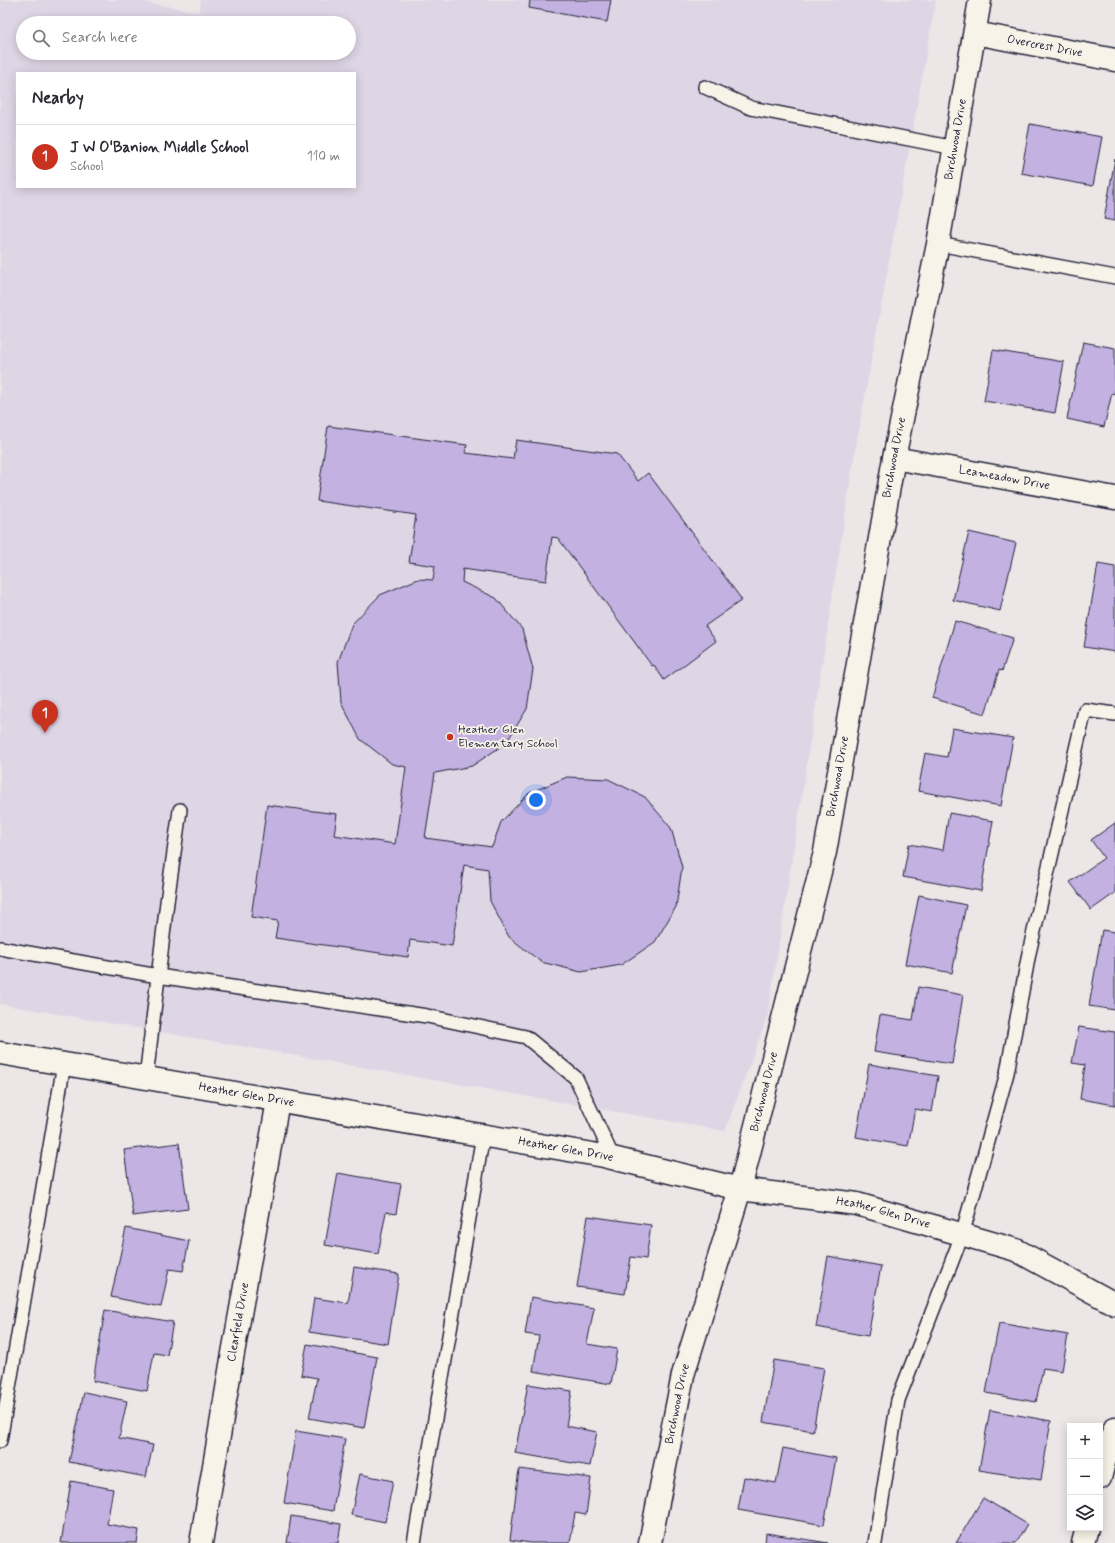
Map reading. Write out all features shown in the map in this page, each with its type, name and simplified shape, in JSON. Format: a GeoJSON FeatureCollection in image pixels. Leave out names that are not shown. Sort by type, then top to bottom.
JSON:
{"type":"FeatureCollection","features":[{"type":"Feature","properties":{"kind":"street","name":"Birchwood Drive"},"geometry":{"type":"LineString","coordinates":[[650,1543],[683,1376],[740,1189],[825,852],[894,458],[938,244],[980,0]]}},
{"type":"Feature","properties":{"kind":"street","name":"Overcrest Drive"},"geometry":{"type":"LineString","coordinates":[[975,34],[1115,60]]}},
{"type":"Feature","properties":{"kind":"street","name":"Leameadow Drive"},"geometry":{"type":"LineString","coordinates":[[894,458],[1115,498]]}},
{"type":"Feature","properties":{"kind":"street","name":"Heather Glen Drive"},"geometry":{"type":"LineString","coordinates":[[0,1053],[613,1158],[740,1189],[857,1204],[1016,1250],[1115,1304]]}},
{"type":"Feature","properties":{"kind":"street","name":"Clearfield Drive"},"geometry":{"type":"LineString","coordinates":[[201,1543],[278,1101]]}},
{"type":"Feature","properties":{"kind":"street"},"geometry":{"type":"LineString","coordinates":[[1103,1466],[1115,1428]]}},
{"type":"Feature","properties":{"kind":"street"},"geometry":{"type":"LineString","coordinates":[[1083,1543],[1086,1531]]}},
{"type":"Feature","properties":{"kind":"lane"},"geometry":{"type":"LineString","coordinates":[[705,86],[751,108],[955,148]]}},
{"type":"Feature","properties":{"kind":"lane"},"geometry":{"type":"LineString","coordinates":[[938,244],[1115,277]]}},
{"type":"Feature","properties":{"kind":"lane"},"geometry":{"type":"LineString","coordinates":[[875,1543],[898,1400],[962,1235],[1007,1073],[1029,953],[1085,710],[1115,714]]}},
{"type":"Feature","properties":{"kind":"lane"},"geometry":{"type":"LineString","coordinates":[[146,1078],[166,902],[180,810]]}},
{"type":"Feature","properties":{"kind":"lane"},"geometry":{"type":"LineString","coordinates":[[0,948],[158,976],[427,1016],[526,1038],[576,1078],[613,1158]]}},
{"type":"Feature","properties":{"kind":"lane"},"geometry":{"type":"LineString","coordinates":[[0,1441],[64,1064]]}},
{"type":"Feature","properties":{"kind":"lane"},"geometry":{"type":"LineString","coordinates":[[414,1543],[483,1135]]}},
{"type":"Feature","properties":{"kind":"shaded area"},"geometry":{"type":"Polygon","coordinates":[[[0,0],[133,0],[199,12],[201,0],[936,0],[853,463],[768,1015],[725,1131],[0,1004],[0,0]]]}},
{"type":"Feature","properties":{"kind":"building"},"geometry":{"type":"Polygon","coordinates":[[[530,0],[611,0],[607,22],[529,8],[530,0]]]}},
{"type":"Feature","properties":{"kind":"building"},"geometry":{"type":"Polygon","coordinates":[[[1030,124],[1102,137],[1093,186],[1021,173],[1030,124]]]}},
{"type":"Feature","properties":{"kind":"building"},"geometry":{"type":"Polygon","coordinates":[[[1115,159],[1115,221],[1104,219],[1115,159]]]}},
{"type":"Feature","properties":{"kind":"building"},"geometry":{"type":"Polygon","coordinates":[[[1083,342],[1115,348],[1115,394],[1112,393],[1104,427],[1067,419],[1083,342]]]}},
{"type":"Feature","properties":{"kind":"building"},"geometry":{"type":"Polygon","coordinates":[[[993,350],[1064,362],[1055,413],[984,401],[993,350]]]}},
{"type":"Feature","properties":{"kind":"building"},"geometry":{"type":"Polygon","coordinates":[[[328,426],[467,445],[466,453],[513,459],[516,440],[617,454],[638,481],[648,473],[742,600],[705,626],[716,641],[664,680],[654,665],[652,666],[558,538],[552,537],[546,581],[463,569],[462,582],[496,598],[522,629],[533,669],[527,709],[506,743],[472,766],[435,773],[425,838],[492,847],[501,822],[529,793],[567,777],[608,779],[645,797],[671,828],[682,867],[676,907],[655,942],[621,965],[581,972],[541,962],[509,937],[490,901],[488,869],[464,865],[452,946],[410,940],[408,957],[275,938],[278,921],[251,917],[267,805],[337,814],[334,835],[395,844],[406,767],[392,764],[360,739],[341,702],[338,662],[352,624],[380,595],[418,579],[433,580],[435,566],[409,562],[416,515],[317,501],[328,426]]]}},
{"type":"Feature","properties":{"kind":"building"},"geometry":{"type":"Polygon","coordinates":[[[969,532],[1016,543],[1000,611],[953,600],[969,532]]]}},
{"type":"Feature","properties":{"kind":"building"},"geometry":{"type":"Polygon","coordinates":[[[1098,564],[1115,567],[1115,652],[1084,647],[1098,564]]]}},
{"type":"Feature","properties":{"kind":"building"},"geometry":{"type":"Polygon","coordinates":[[[955,621],[1013,638],[1002,671],[999,670],[985,714],[932,698],[955,621]]]}},
{"type":"Feature","properties":{"kind":"building"},"geometry":{"type":"Polygon","coordinates":[[[952,728],[1013,738],[1001,806],[918,791],[925,753],[947,757],[952,728]]]}},
{"type":"Feature","properties":{"kind":"building"},"geometry":{"type":"Polygon","coordinates":[[[949,813],[993,821],[981,891],[903,877],[909,844],[943,850],[949,813]]]}},
{"type":"Feature","properties":{"kind":"building"},"geometry":{"type":"Polygon","coordinates":[[[1115,823],[1115,893],[1091,910],[1070,882],[1104,858],[1091,840],[1115,823]]]}},
{"type":"Feature","properties":{"kind":"building"},"geometry":{"type":"Polygon","coordinates":[[[919,895],[966,905],[952,973],[905,964],[919,895]]]}},
{"type":"Feature","properties":{"kind":"building"},"geometry":{"type":"Polygon","coordinates":[[[1102,930],[1115,932],[1115,1010],[1089,1006],[1102,930]]]}},
{"type":"Feature","properties":{"kind":"building"},"geometry":{"type":"Polygon","coordinates":[[[918,987],[963,995],[952,1064],[874,1052],[880,1015],[913,1020],[918,987]]]}},
{"type":"Feature","properties":{"kind":"building"},"geometry":{"type":"Polygon","coordinates":[[[1079,1027],[1115,1032],[1115,1105],[1080,1099],[1085,1065],[1072,1063],[1079,1027]]]}},
{"type":"Feature","properties":{"kind":"building"},"geometry":{"type":"Polygon","coordinates":[[[869,1064],[938,1076],[932,1112],[915,1109],[908,1146],[856,1137],[869,1064]]]}},
{"type":"Feature","properties":{"kind":"building"},"geometry":{"type":"Polygon","coordinates":[[[179,1143],[188,1209],[133,1216],[124,1150],[179,1143]]]}},
{"type":"Feature","properties":{"kind":"building"},"geometry":{"type":"Polygon","coordinates":[[[338,1173],[401,1184],[396,1214],[386,1212],[378,1254],[325,1245],[338,1173]]]}},
{"type":"Feature","properties":{"kind":"building"},"geometry":{"type":"Polygon","coordinates":[[[588,1216],[651,1225],[646,1259],[631,1257],[625,1294],[577,1287],[588,1216]]]}},
{"type":"Feature","properties":{"kind":"building"},"geometry":{"type":"Polygon","coordinates":[[[126,1228],[189,1241],[183,1271],[169,1269],[161,1307],[111,1297],[126,1228]]]}},
{"type":"Feature","properties":{"kind":"building"},"geometry":{"type":"Polygon","coordinates":[[[828,1256],[881,1266],[868,1336],[816,1327],[828,1256]]]}},
{"type":"Feature","properties":{"kind":"building"},"geometry":{"type":"Polygon","coordinates":[[[354,1267],[399,1274],[388,1344],[309,1332],[314,1298],[348,1303],[354,1267]]]}},
{"type":"Feature","properties":{"kind":"building"},"geometry":{"type":"Polygon","coordinates":[[[531,1297],[594,1308],[587,1344],[617,1349],[611,1384],[533,1371],[539,1336],[525,1334],[531,1297]]]}},
{"type":"Feature","properties":{"kind":"building"},"geometry":{"type":"Polygon","coordinates":[[[105,1310],[173,1322],[167,1355],[154,1353],[147,1391],[93,1381],[105,1310]]]}},
{"type":"Feature","properties":{"kind":"building"},"geometry":{"type":"Polygon","coordinates":[[[999,1323],[1068,1335],[1062,1371],[1043,1368],[1036,1402],[986,1393],[999,1323]]]}},
{"type":"Feature","properties":{"kind":"building"},"geometry":{"type":"Polygon","coordinates":[[[307,1344],[377,1357],[364,1428],[309,1418],[317,1378],[301,1375],[307,1344]]]}},
{"type":"Feature","properties":{"kind":"building"},"geometry":{"type":"Polygon","coordinates":[[[774,1360],[824,1368],[813,1431],[763,1422],[774,1360]]]}},
{"type":"Feature","properties":{"kind":"building"},"geometry":{"type":"Polygon","coordinates":[[[528,1384],[572,1391],[566,1426],[597,1432],[590,1466],[515,1453],[528,1384]]]}},
{"type":"Feature","properties":{"kind":"building"},"geometry":{"type":"Polygon","coordinates":[[[84,1392],[127,1401],[119,1438],[153,1445],[146,1477],[69,1462],[84,1392]]]}},
{"type":"Feature","properties":{"kind":"building"},"geometry":{"type":"Polygon","coordinates":[[[990,1410],[1051,1421],[1041,1480],[979,1470],[990,1410]]]}},
{"type":"Feature","properties":{"kind":"building"},"geometry":{"type":"Polygon","coordinates":[[[296,1431],[345,1439],[333,1511],[284,1503],[296,1431]]]}},
{"type":"Feature","properties":{"kind":"building"},"geometry":{"type":"Polygon","coordinates":[[[783,1448],[836,1458],[824,1525],[738,1510],[744,1477],[776,1483],[783,1448]]]}},
{"type":"Feature","properties":{"kind":"building"},"geometry":{"type":"Polygon","coordinates":[[[519,1469],[591,1478],[586,1515],[575,1513],[570,1543],[531,1543],[510,1540],[519,1469]]]}},
{"type":"Feature","properties":{"kind":"building"},"geometry":{"type":"Polygon","coordinates":[[[360,1474],[393,1481],[385,1522],[351,1515],[360,1474]]]}},
{"type":"Feature","properties":{"kind":"building"},"geometry":{"type":"Polygon","coordinates":[[[71,1481],[113,1489],[107,1524],[139,1530],[137,1543],[61,1543],[71,1481]]]}},
{"type":"Feature","properties":{"kind":"building"},"geometry":{"type":"Polygon","coordinates":[[[983,1498],[1027,1524],[1016,1543],[956,1543],[983,1498]]]}},
{"type":"Feature","properties":{"kind":"building"},"geometry":{"type":"Polygon","coordinates":[[[291,1516],[341,1524],[338,1543],[287,1543],[291,1516]]]}},
{"type":"Feature","properties":{"kind":"building"},"geometry":{"type":"Polygon","coordinates":[[[766,1533],[828,1543],[765,1543],[766,1533]]]}},
{"type":"Feature","properties":{"kind":"place","name":"J W O'Banion Middle School"},"geometry":{"type":"Point","coordinates":[45,733]}},
{"type":"Feature","properties":{"kind":"place","name":"Heather Glen Elementary School"},"geometry":{"type":"Point","coordinates":[450,737]}}]}
